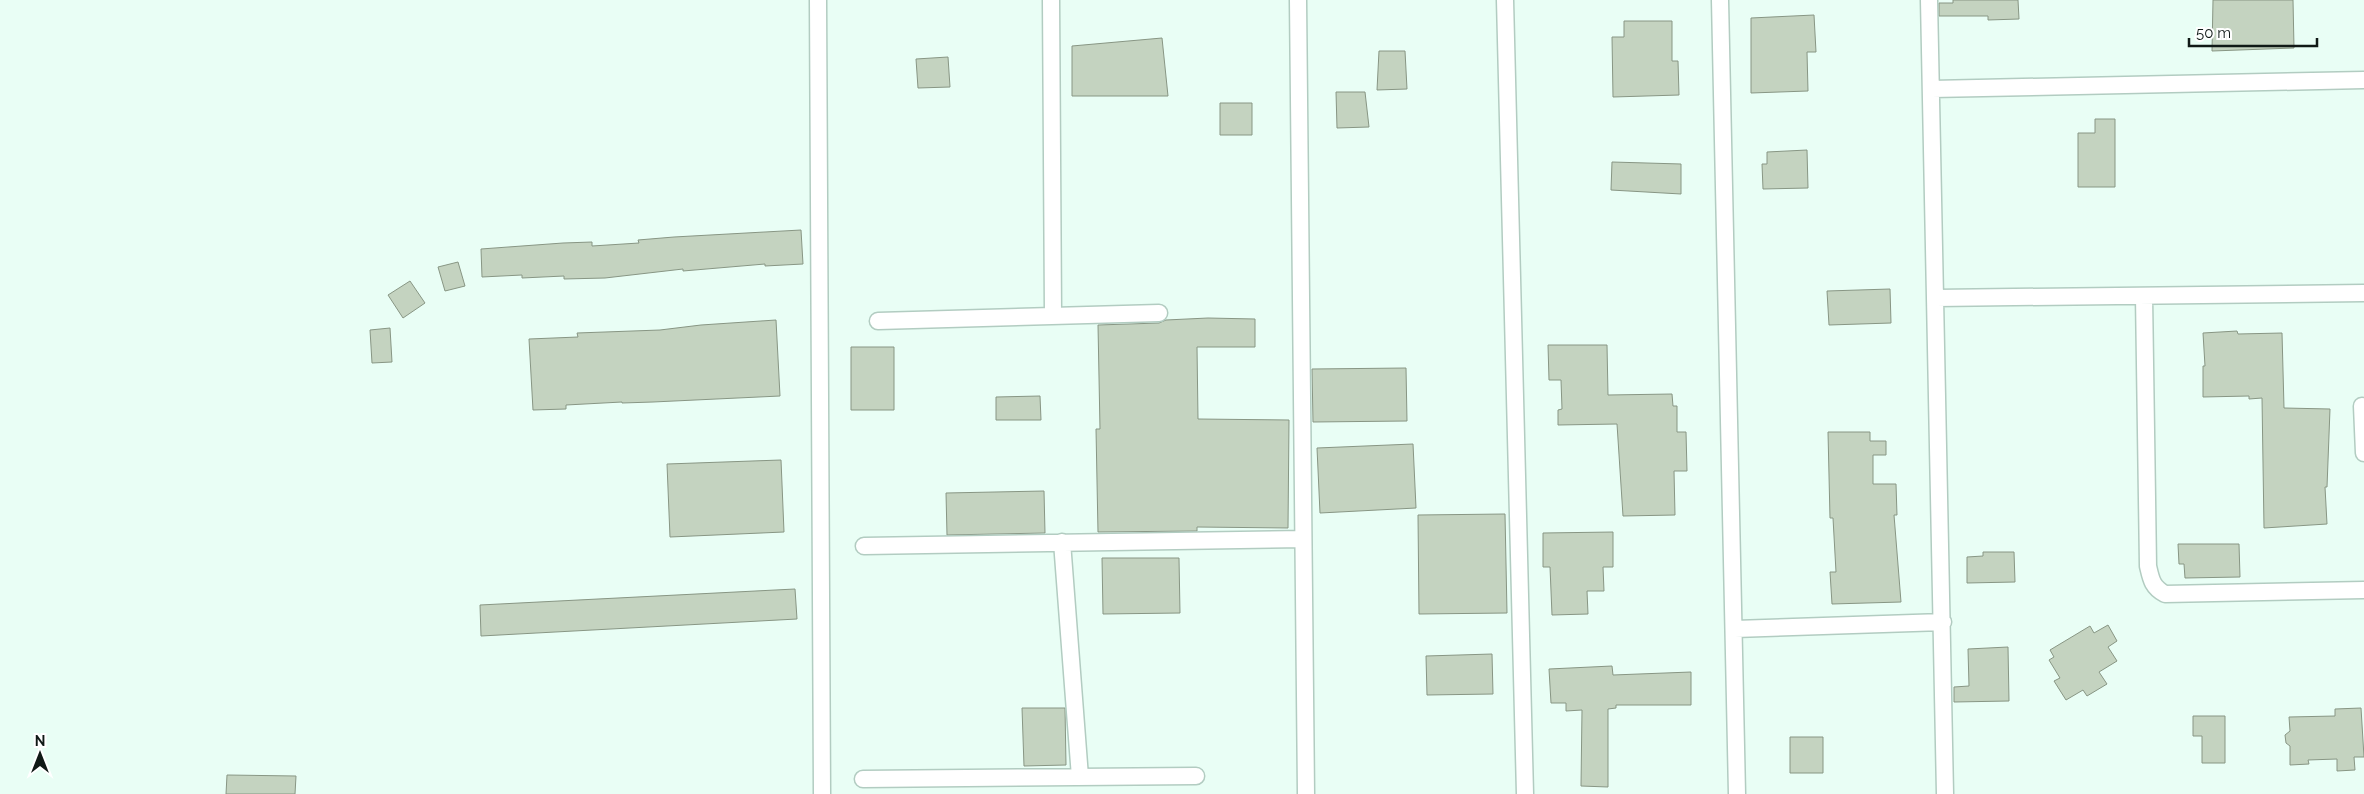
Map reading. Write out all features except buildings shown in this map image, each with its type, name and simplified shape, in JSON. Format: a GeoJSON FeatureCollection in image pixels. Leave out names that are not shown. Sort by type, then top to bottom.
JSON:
{"type":"FeatureCollection","features":[{"type":"Feature","properties":{"kind":"street"},"geometry":{"type":"LineString","coordinates":[[818,0],[822,794]]}},
{"type":"Feature","properties":{"kind":"street"},"geometry":{"type":"LineString","coordinates":[[1052,0],[1052,314]]}},
{"type":"Feature","properties":{"kind":"street"},"geometry":{"type":"LineString","coordinates":[[1298,0],[1306,794]]}},
{"type":"Feature","properties":{"kind":"street"},"geometry":{"type":"LineString","coordinates":[[1505,0],[1524,794]]}},
{"type":"Feature","properties":{"kind":"street"},"geometry":{"type":"LineString","coordinates":[[1720,0],[1735,628],[1737,794]]}},
{"type":"Feature","properties":{"kind":"street"},"geometry":{"type":"LineString","coordinates":[[1929,0],[1945,794]]}},
{"type":"Feature","properties":{"kind":"street"},"geometry":{"type":"LineString","coordinates":[[1932,88],[2364,80]]}},
{"type":"Feature","properties":{"kind":"street"},"geometry":{"type":"LineString","coordinates":[[1936,298],[2364,293]]}},
{"type":"Feature","properties":{"kind":"street"},"geometry":{"type":"LineString","coordinates":[[2144,296],[2148,566],[2151,582],[2156,589],[2165,594],[2364,590]]}},
{"type":"Feature","properties":{"kind":"street"},"geometry":{"type":"LineString","coordinates":[[878,321],[1052,314],[1159,313]]}},
{"type":"Feature","properties":{"kind":"street"},"geometry":{"type":"LineString","coordinates":[[2362,406],[2364,453]]}},
{"type":"Feature","properties":{"kind":"street"},"geometry":{"type":"LineString","coordinates":[[864,546],[1303,539]]}},
{"type":"Feature","properties":{"kind":"street"},"geometry":{"type":"LineString","coordinates":[[1062,542],[1080,777]]}},
{"type":"Feature","properties":{"kind":"street"},"geometry":{"type":"LineString","coordinates":[[1735,628],[1943,622]]}},
{"type":"Feature","properties":{"kind":"street"},"geometry":{"type":"LineString","coordinates":[[863,779],[1196,776]]}}]}
